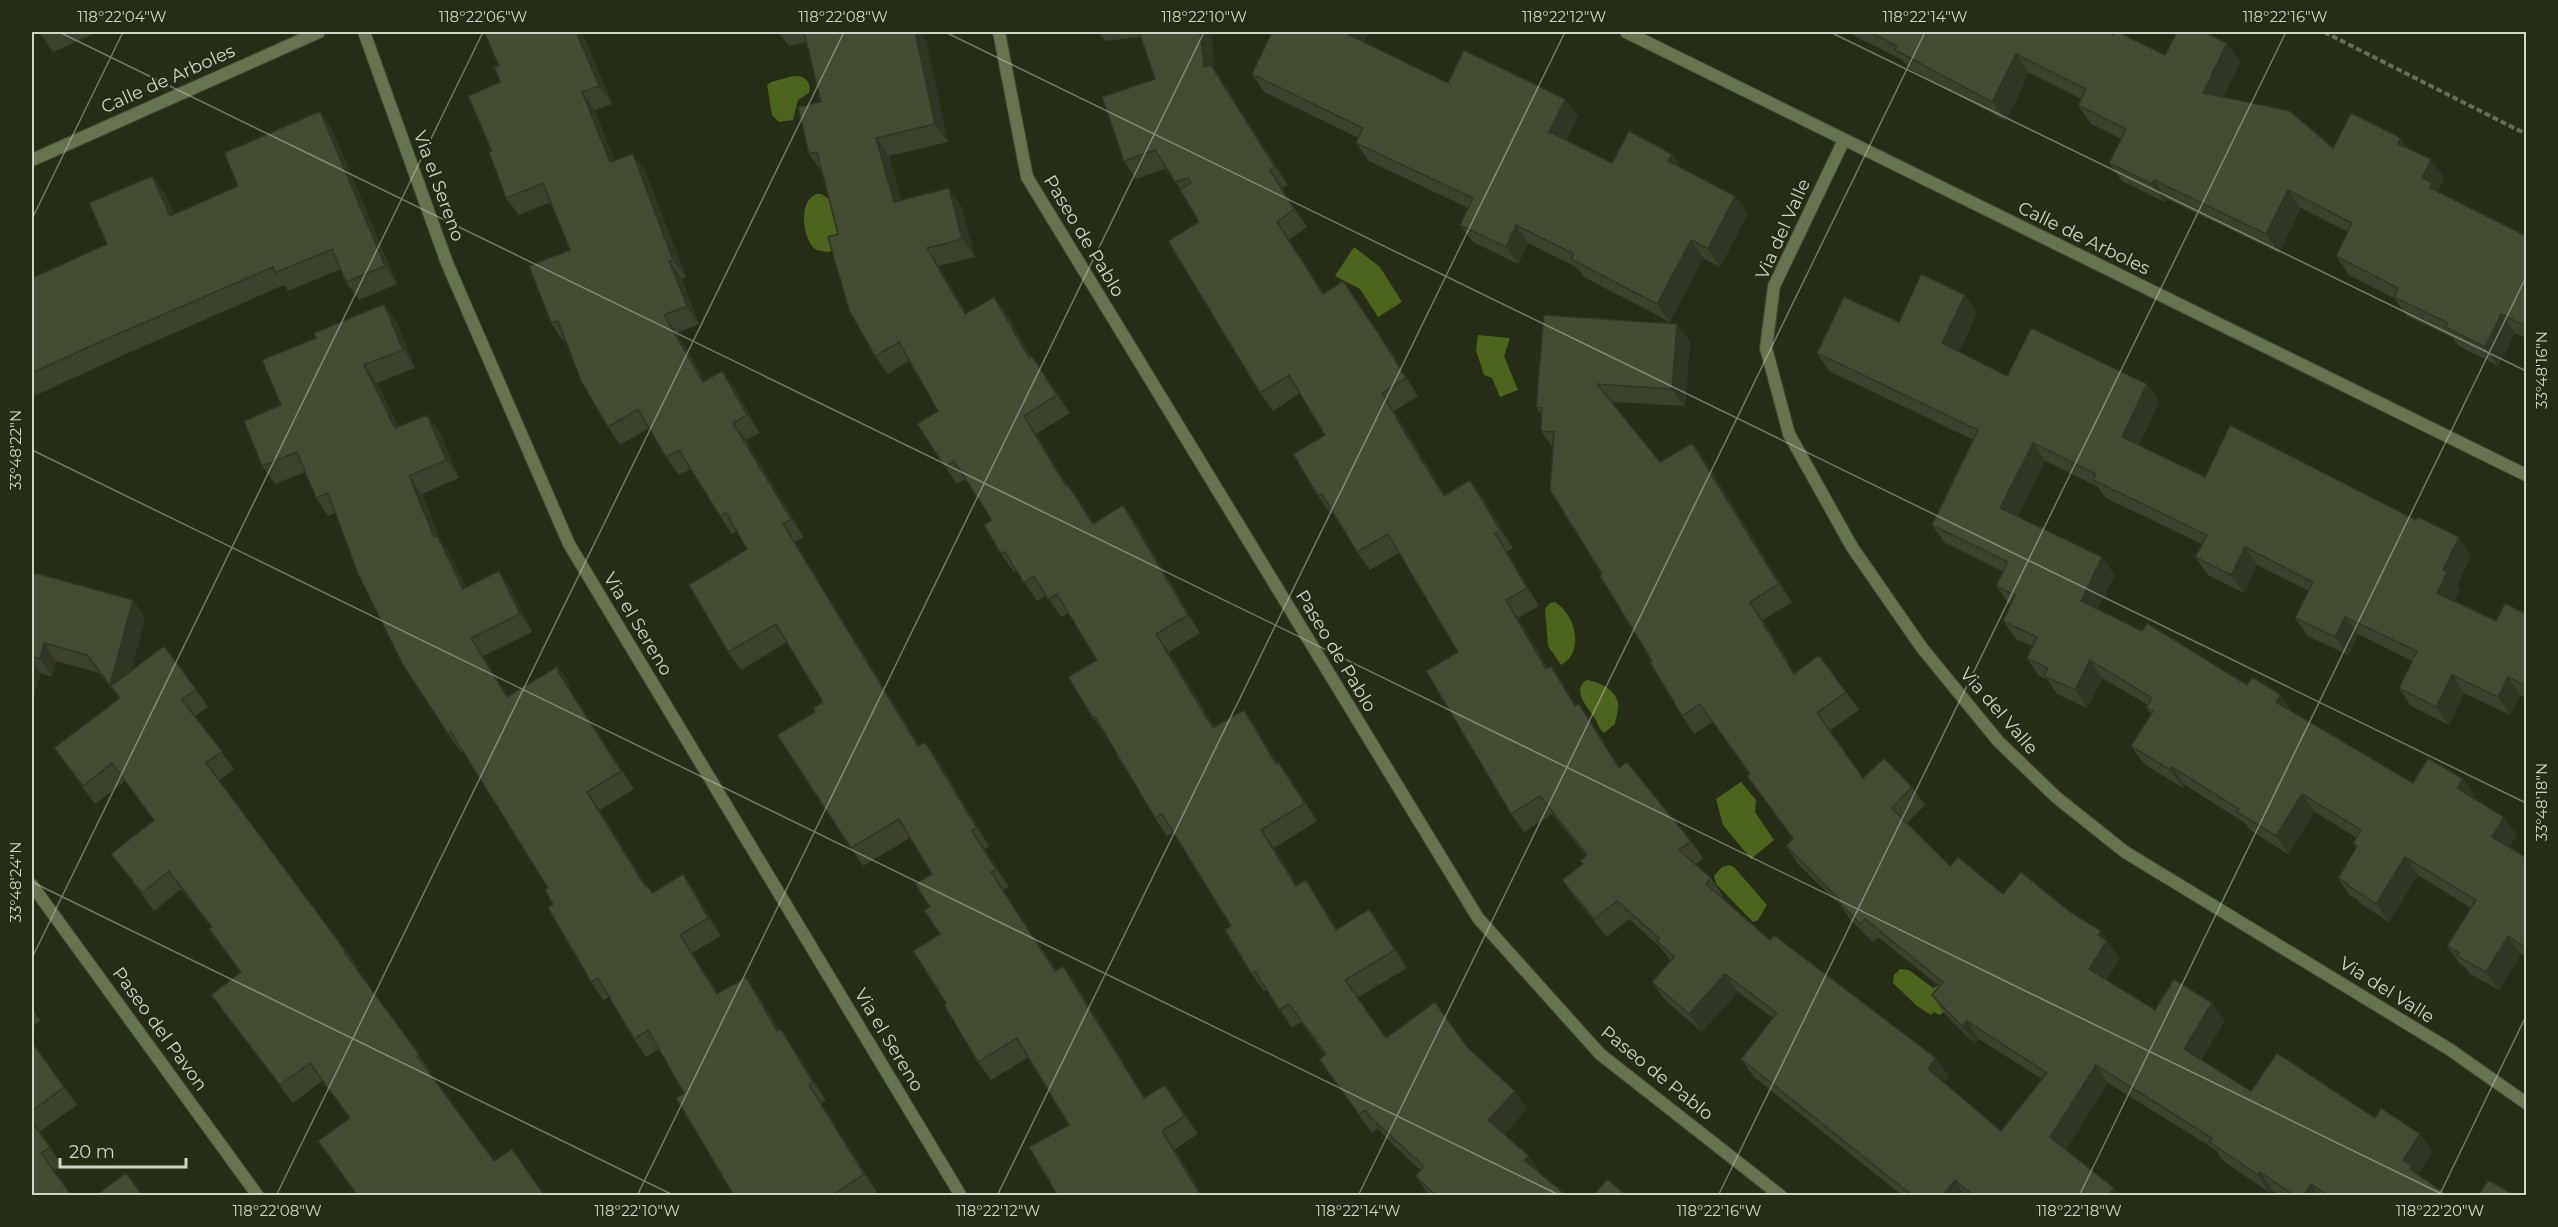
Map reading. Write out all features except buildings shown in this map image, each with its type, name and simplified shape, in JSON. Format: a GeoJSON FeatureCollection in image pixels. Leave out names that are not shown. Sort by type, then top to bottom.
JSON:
{"type":"FeatureCollection","features":[{"type":"Feature","properties":{"kind":"street","name":"Calle de Arboles"},"geometry":{"type":"LineString","coordinates":[[32,160],[319,32]]}},
{"type":"Feature","properties":{"kind":"street","name":"Via el Sereno"},"geometry":{"type":"LineString","coordinates":[[364,32],[447,263],[569,544],[962,1196]]}},
{"type":"Feature","properties":{"kind":"street","name":"Paseo de Pablo"},"geometry":{"type":"LineString","coordinates":[[999,32],[1027,177],[1478,918],[1600,1054],[1781,1196]]}},
{"type":"Feature","properties":{"kind":"street","name":"Calle de Arboles"},"geometry":{"type":"LineString","coordinates":[[1626,32],[2526,476]]}},
{"type":"Feature","properties":{"kind":"street","name":"Via del Valle"},"geometry":{"type":"LineString","coordinates":[[1844,141],[1774,286],[1766,348],[1789,434],[1852,547],[1922,648],[1998,741],[2056,797],[2124,852],[2440,1043],[2526,1103]]}},
{"type":"Feature","properties":{"kind":"street","name":"Paseo del Pavon"},"geometry":{"type":"LineString","coordinates":[[32,885],[258,1196]]}},
{"type":"Feature","properties":{"kind":"path"},"geometry":{"type":"LineString","coordinates":[[2324,32],[2526,134]]}},
{"type":"Feature","properties":{"kind":"shaded area"},"geometry":{"type":"Polygon","coordinates":[[[793,76],[801,77],[808,82],[809,93],[798,100],[793,120],[779,122],[772,115],[767,85],[793,76]]]}},
{"type":"Feature","properties":{"kind":"shaded area"},"geometry":{"type":"Polygon","coordinates":[[[816,194],[821,194],[831,200],[841,232],[834,250],[828,252],[816,250],[811,245],[805,230],[806,205],[816,194]]]}},
{"type":"Feature","properties":{"kind":"shaded area"},"geometry":{"type":"Polygon","coordinates":[[[1354,247],[1380,267],[1402,302],[1378,317],[1360,289],[1335,276],[1354,247]]]}},
{"type":"Feature","properties":{"kind":"shaded area"},"geometry":{"type":"Polygon","coordinates":[[[1478,335],[1510,338],[1504,356],[1518,390],[1500,397],[1492,378],[1484,375],[1476,350],[1478,335]]]}},
{"type":"Feature","properties":{"kind":"shaded area"},"geometry":{"type":"Polygon","coordinates":[[[1555,602],[1568,616],[1575,634],[1573,652],[1561,665],[1548,646],[1545,609],[1550,603],[1555,602]]]}},
{"type":"Feature","properties":{"kind":"shaded area"},"geometry":{"type":"Polygon","coordinates":[[[1587,680],[1606,687],[1614,694],[1618,703],[1615,724],[1604,733],[1580,693],[1582,684],[1587,680]]]}},
{"type":"Feature","properties":{"kind":"shaded area"},"geometry":{"type":"Polygon","coordinates":[[[1741,782],[1756,800],[1755,812],[1774,840],[1751,859],[1723,825],[1716,799],[1741,782]]]}},
{"type":"Feature","properties":{"kind":"shaded area"},"geometry":{"type":"Polygon","coordinates":[[[1729,865],[1734,867],[1767,905],[1758,920],[1753,922],[1716,884],[1714,876],[1722,867],[1729,865]]]}},
{"type":"Feature","properties":{"kind":"shaded area"},"geometry":{"type":"Polygon","coordinates":[[[1900,969],[1909,970],[1933,988],[1942,984],[1944,1012],[1940,1015],[1934,1012],[1931,1015],[1917,1006],[1893,983],[1894,975],[1900,969]]]}}]}
